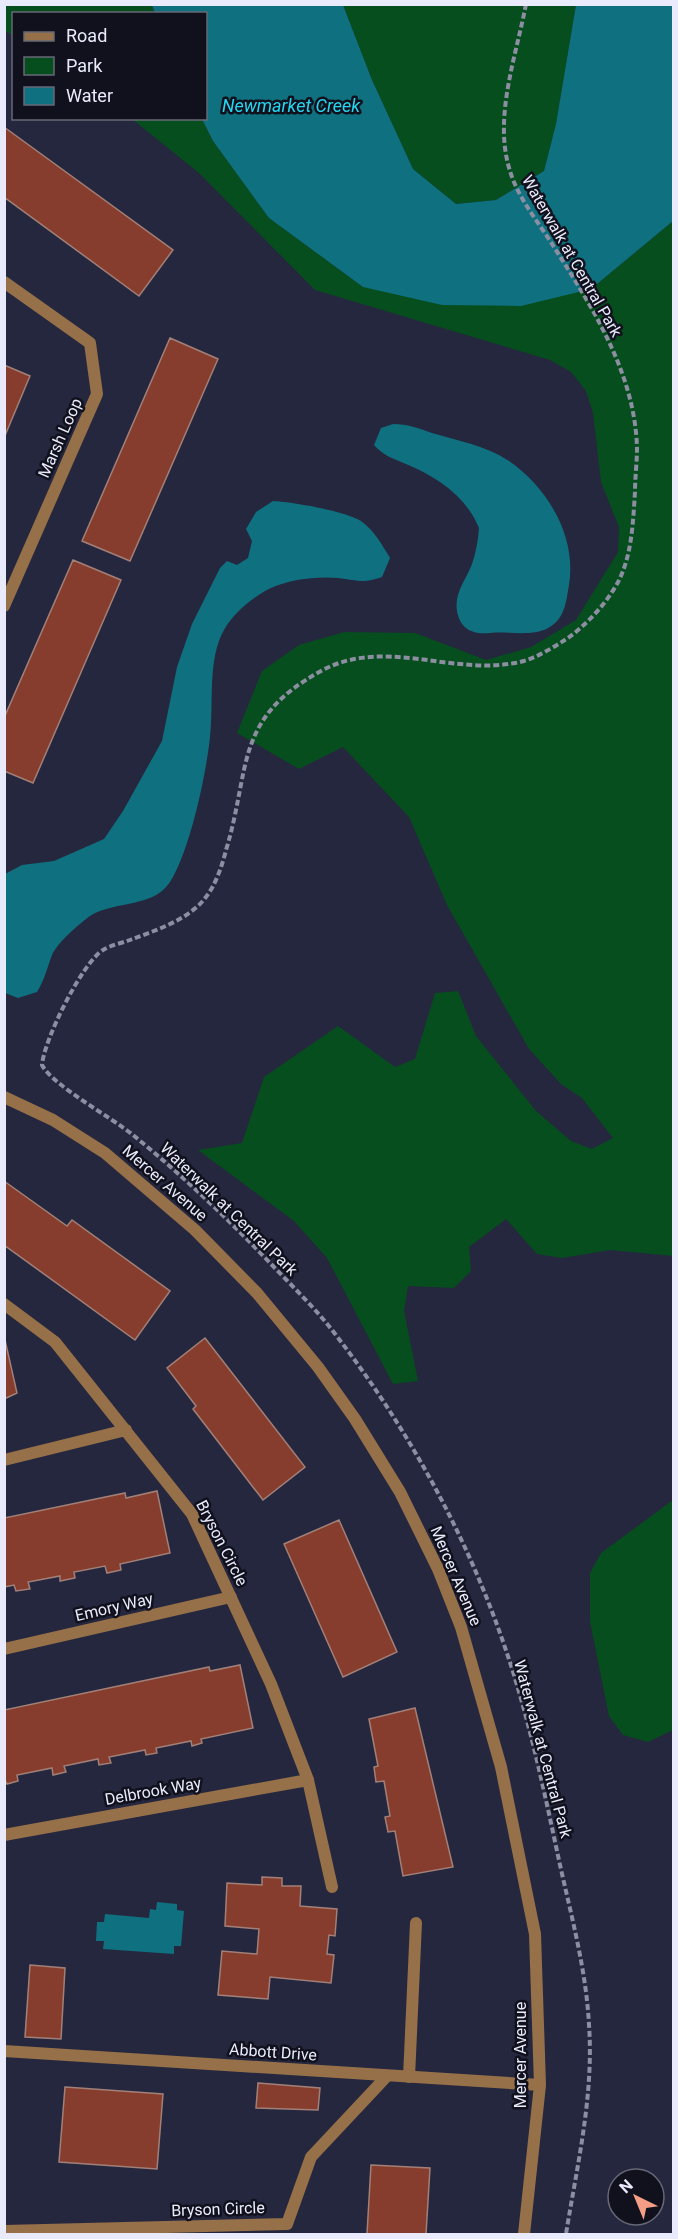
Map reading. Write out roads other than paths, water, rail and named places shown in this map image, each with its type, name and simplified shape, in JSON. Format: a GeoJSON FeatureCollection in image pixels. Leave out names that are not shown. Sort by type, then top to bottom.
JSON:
{"type":"FeatureCollection","features":[{"type":"Feature","properties":{"kind":"street","name":"Marsh Loop"},"geometry":{"type":"LineString","coordinates":[[4,282],[90,343],[97,394],[4,606]]}},
{"type":"Feature","properties":{"kind":"street","name":"Mercer Avenue"},"geometry":{"type":"LineString","coordinates":[[4,1097],[53,1120],[105,1153],[195,1230],[257,1293],[318,1367],[355,1419],[400,1492],[438,1569],[461,1627],[501,1767],[535,1934],[540,2085],[524,2235]]}},
{"type":"Feature","properties":{"kind":"street","name":"Bryson Circle"},"geometry":{"type":"LineString","coordinates":[[4,1304],[55,1342],[192,1514],[271,1684],[308,1780],[332,1887]]}},
{"type":"Feature","properties":{"kind":"street"},"geometry":{"type":"LineString","coordinates":[[4,1460],[126,1430]]}},
{"type":"Feature","properties":{"kind":"street","name":"Emory Way"},"geometry":{"type":"LineString","coordinates":[[4,1649],[231,1597]]}},
{"type":"Feature","properties":{"kind":"street","name":"Delbrook Way"},"geometry":{"type":"LineString","coordinates":[[4,1835],[308,1780]]}},
{"type":"Feature","properties":{"kind":"street"},"geometry":{"type":"LineString","coordinates":[[409,2077],[416,1923]]}},
{"type":"Feature","properties":{"kind":"street","name":"Abbott Drive"},"geometry":{"type":"LineString","coordinates":[[4,2051],[540,2085]]}},
{"type":"Feature","properties":{"kind":"street","name":"Bryson Circle"},"geometry":{"type":"LineString","coordinates":[[4,2231],[287,2224],[311,2157],[387,2076]]}},
{"type":"Feature","properties":{"kind":"water","name":"Newmarket Creek"},"geometry":{"type":"Polygon","coordinates":[[[152,5],[343,5],[372,80],[413,169],[456,204],[496,200],[544,171],[556,124],[576,5],[673,5],[673,221],[591,289],[521,306],[442,305],[363,287],[269,218],[213,141],[202,120],[207,120],[207,12],[155,12],[152,5]]]}},
{"type":"Feature","properties":{"kind":"water"},"geometry":{"type":"Polygon","coordinates":[[[393,424],[413,427],[490,451],[509,461],[536,485],[557,515],[568,549],[570,567],[567,598],[564,610],[554,624],[542,631],[527,633],[478,633],[464,626],[457,611],[457,598],[470,570],[477,546],[479,528],[466,506],[449,489],[429,475],[385,454],[374,445],[381,428],[393,424]]]}},
{"type":"Feature","properties":{"kind":"water"},"geometry":{"type":"Polygon","coordinates":[[[273,501],[305,505],[361,521],[374,534],[390,558],[382,577],[365,581],[330,577],[287,582],[258,596],[233,617],[224,630],[215,655],[210,737],[205,770],[192,828],[173,877],[157,895],[101,911],[80,924],[55,950],[37,992],[18,998],[5,993],[5,874],[22,865],[54,861],[104,839],[123,811],[162,741],[177,667],[192,624],[220,568],[227,561],[237,565],[248,558],[252,541],[246,529],[256,512],[273,501]]]}},
{"type":"Feature","properties":{"kind":"water"},"geometry":{"type":"Polygon","coordinates":[[[157,1902],[177,1904],[177,1910],[184,1911],[181,1946],[174,1946],[174,1954],[103,1949],[104,1941],[96,1941],[97,1922],[104,1922],[105,1914],[149,1918],[150,1909],[156,1910],[157,1902]]]}}]}
